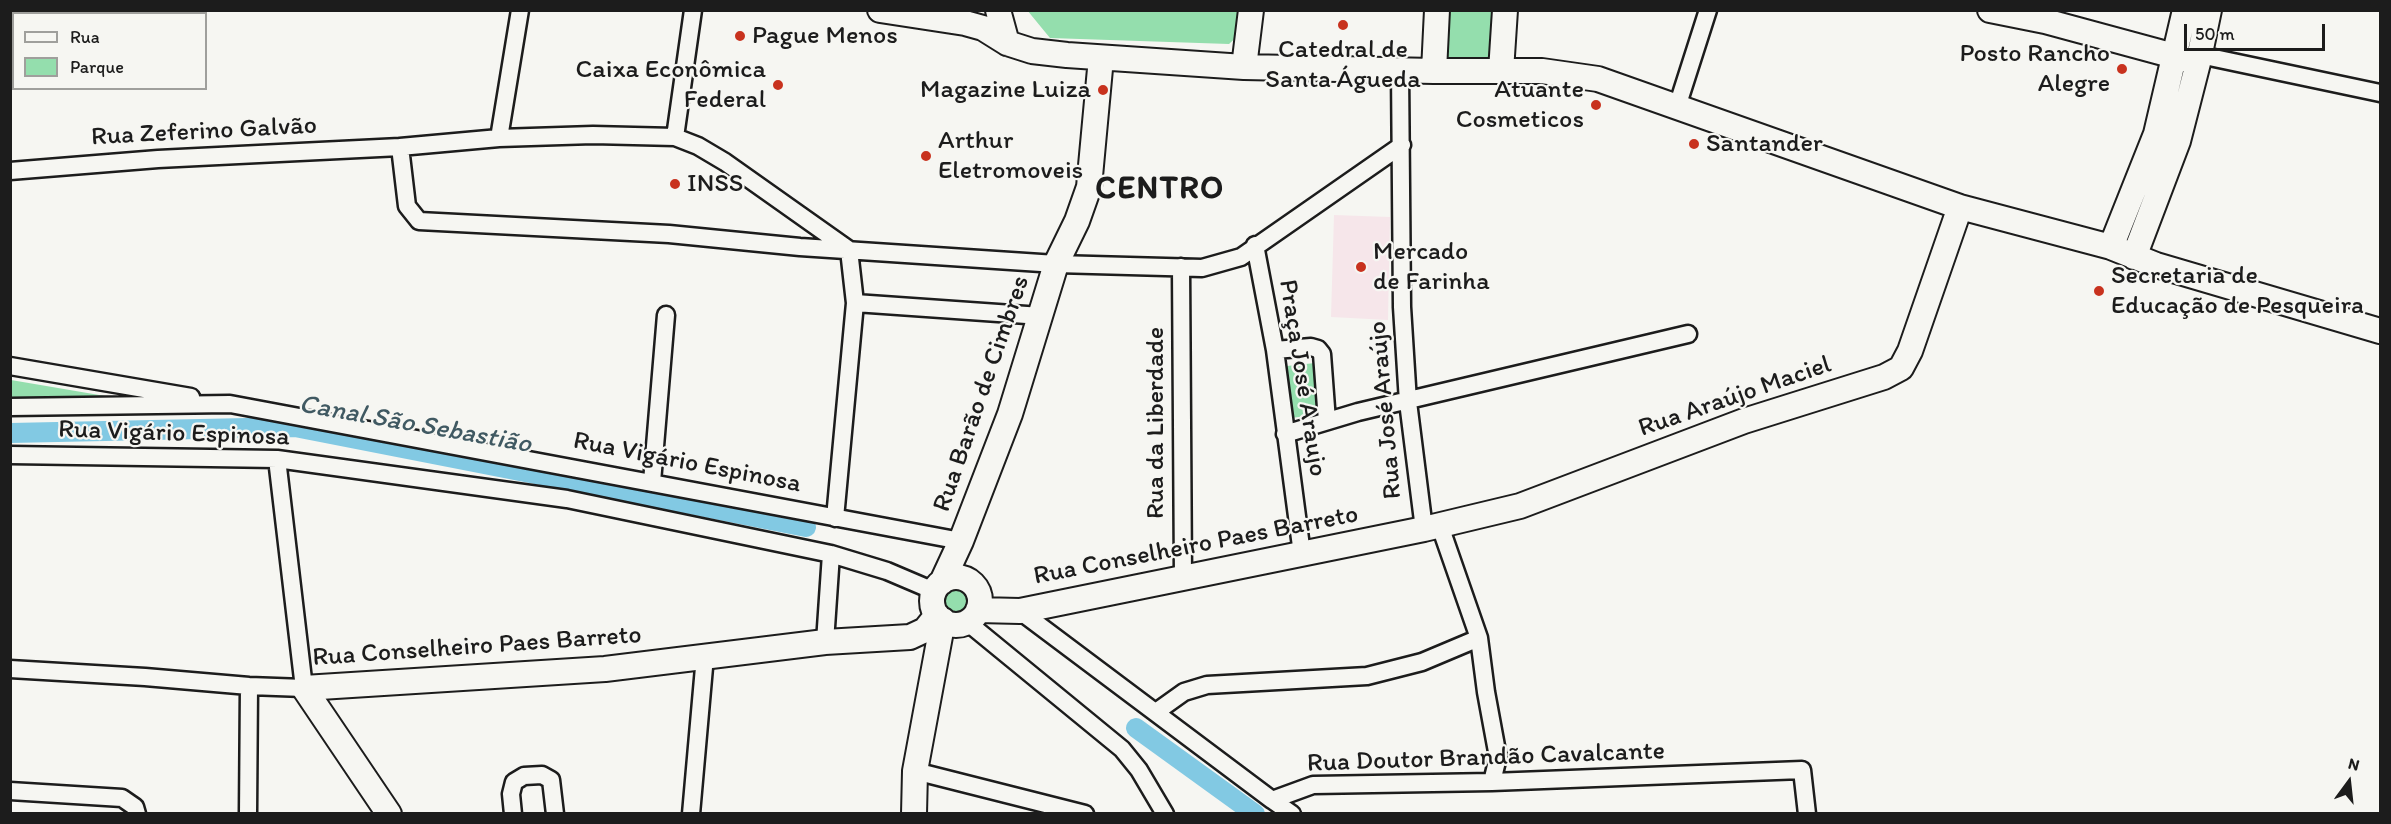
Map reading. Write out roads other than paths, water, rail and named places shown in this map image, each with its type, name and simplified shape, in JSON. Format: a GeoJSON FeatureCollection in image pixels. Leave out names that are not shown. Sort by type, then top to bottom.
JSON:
{"type":"FeatureCollection","features":[{"type":"Feature","properties":{"kind":"main road"},"geometry":{"type":"LineString","coordinates":[[880,10],[965,23],[983,28],[1007,43],[1032,51],[1101,58],[1244,67],[1542,71],[1598,79],[1960,207],[2111,248],[2380,332]]}},
{"type":"Feature","properties":{"kind":"main road"},"geometry":{"type":"LineString","coordinates":[[998,10],[1007,43]]}},
{"type":"Feature","properties":{"kind":"main road"},"geometry":{"type":"LineString","coordinates":[[1244,67],[1251,10]]}},
{"type":"Feature","properties":{"kind":"main road"},"geometry":{"type":"LineString","coordinates":[[1434,71],[1437,10]]}},
{"type":"Feature","properties":{"kind":"main road"},"geometry":{"type":"LineString","coordinates":[[1501,71],[1505,10]]}},
{"type":"Feature","properties":{"kind":"main road"},"geometry":{"type":"LineString","coordinates":[[1990,10],[2045,21],[2175,57],[2199,59]]}},
{"type":"Feature","properties":{"kind":"main road"},"geometry":{"type":"LineString","coordinates":[[2111,248],[2156,134],[2185,10]]}},
{"type":"Feature","properties":{"kind":"main road"},"geometry":{"type":"LineString","coordinates":[[2134,257],[2178,141],[2209,10]]}},
{"type":"Feature","properties":{"kind":"main road","name":"Rua Barão de Cimbres"},"geometry":{"type":"LineString","coordinates":[[939,602],[1010,414],[1056,264],[1077,221],[1089,188],[1101,58]]}},
{"type":"Feature","properties":{"kind":"main road","name":"Rua Araújo Maciel"},"geometry":{"type":"LineString","coordinates":[[1432,527],[1520,506],[1744,421],[1884,377],[1901,368],[1910,351],[1960,207]]}},
{"type":"Feature","properties":{"kind":"main road","name":"Rua Conselheiro Paes Barreto"},"geometry":{"type":"LineString","coordinates":[[972,616],[1020,611],[1432,527]]}},
{"type":"Feature","properties":{"kind":"main road","name":"Rua Barão de Cimbres"},"geometry":{"type":"LineString","coordinates":[[961,541],[969,581]]}},
{"type":"Feature","properties":{"kind":"main road"},"geometry":{"type":"LineString","coordinates":[[914,813],[915,771],[939,602],[954,577],[969,581],[979,594],[972,616],[959,624],[939,602]]}},
{"type":"Feature","properties":{"kind":"main road","name":"Rua Conselheiro Paes Barreto"},"geometry":{"type":"LineString","coordinates":[[304,688],[605,669],[825,642],[910,637],[925,630],[939,602]]}},
{"type":"Feature","properties":{"kind":"main road"},"geometry":{"type":"LineString","coordinates":[[304,688],[389,813]]}},
{"type":"Feature","properties":{"kind":"street"},"geometry":{"type":"LineString","coordinates":[[499,138],[520,10]]}},
{"type":"Feature","properties":{"kind":"street"},"geometry":{"type":"LineString","coordinates":[[693,10],[675,137],[698,146],[725,162],[849,250],[855,303],[835,518]]}},
{"type":"Feature","properties":{"kind":"street"},"geometry":{"type":"LineString","coordinates":[[1677,107],[1708,10]]}},
{"type":"Feature","properties":{"kind":"street"},"geometry":{"type":"LineString","coordinates":[[2199,59],[2380,93]]}},
{"type":"Feature","properties":{"kind":"street","name":"Rua José Araújo"},"geometry":{"type":"LineString","coordinates":[[1400,70],[1402,307],[1408,402],[1432,527],[1479,638],[1498,757],[1492,782]]}},
{"type":"Feature","properties":{"kind":"street","name":"Rua Zeferino Galvão"},"geometry":{"type":"LineString","coordinates":[[10,171],[158,159],[400,147],[499,138],[592,135],[675,137]]}},
{"type":"Feature","properties":{"kind":"street"},"geometry":{"type":"LineString","coordinates":[[400,147],[407,206],[419,221],[669,234],[849,250],[1056,264],[1202,267],[1241,257],[1255,245],[1402,145]]}},
{"type":"Feature","properties":{"kind":"street","name":"Praça José Araujo"},"geometry":{"type":"LineString","coordinates":[[1255,245],[1275,350],[1302,554]]}},
{"type":"Feature","properties":{"kind":"street","name":"Rua da Liberdade"},"geometry":{"type":"LineString","coordinates":[[1181,267],[1183,579]]}},
{"type":"Feature","properties":{"kind":"street"},"geometry":{"type":"LineString","coordinates":[[855,303],[1041,316]]}},
{"type":"Feature","properties":{"kind":"street"},"geometry":{"type":"LineString","coordinates":[[652,482],[666,315]]}},
{"type":"Feature","properties":{"kind":"street"},"geometry":{"type":"LineString","coordinates":[[1285,434],[1327,421],[1688,334]]}},
{"type":"Feature","properties":{"kind":"street"},"geometry":{"type":"LineString","coordinates":[[1275,350],[1311,348],[1318,349],[1322,354],[1327,421]]}},
{"type":"Feature","properties":{"kind":"street"},"geometry":{"type":"LineString","coordinates":[[10,366],[230,404]]}},
{"type":"Feature","properties":{"kind":"street","name":"Rua Vigário Espinosa"},"geometry":{"type":"LineString","coordinates":[[10,407],[230,404],[961,541]]}},
{"type":"Feature","properties":{"kind":"street","name":"Rua Vigário Espinosa"},"geometry":{"type":"LineString","coordinates":[[10,455],[277,459],[567,499],[831,554],[887,572],[939,602]]}},
{"type":"Feature","properties":{"kind":"street"},"geometry":{"type":"LineString","coordinates":[[277,459],[304,688]]}},
{"type":"Feature","properties":{"kind":"street"},"geometry":{"type":"LineString","coordinates":[[825,642],[831,554]]}},
{"type":"Feature","properties":{"kind":"street"},"geometry":{"type":"LineString","coordinates":[[1020,611],[1292,813]]}},
{"type":"Feature","properties":{"kind":"street"},"geometry":{"type":"LineString","coordinates":[[972,616],[1122,749],[1165,813]]}},
{"type":"Feature","properties":{"kind":"street"},"geometry":{"type":"LineString","coordinates":[[1155,712],[1184,692],[1207,685],[1367,676],[1422,662],[1479,638]]}},
{"type":"Feature","properties":{"kind":"street"},"geometry":{"type":"LineString","coordinates":[[691,813],[705,656]]}},
{"type":"Feature","properties":{"kind":"street","name":"Rua Conselheiro Paes Barreto"},"geometry":{"type":"LineString","coordinates":[[10,669],[304,688]]}},
{"type":"Feature","properties":{"kind":"street"},"geometry":{"type":"LineString","coordinates":[[248,813],[249,686]]}},
{"type":"Feature","properties":{"kind":"street","name":"Rua Doutor Brandão Cavalcante"},"geometry":{"type":"LineString","coordinates":[[1272,800],[1313,785],[1492,782],[1802,770],[1807,813]]}},
{"type":"Feature","properties":{"kind":"street"},"geometry":{"type":"LineString","coordinates":[[915,771],[1085,813]]}},
{"type":"Feature","properties":{"kind":"street"},"geometry":{"type":"LineString","coordinates":[[513,813],[511,794],[514,782],[524,776],[542,775],[551,780],[555,813]]}},
{"type":"Feature","properties":{"kind":"street"},"geometry":{"type":"LineString","coordinates":[[10,791],[122,798],[135,807],[137,813]]}},
{"type":"Feature","properties":{"kind":"waterway","name":"Canal São Sebastião"},"geometry":{"type":"LineString","coordinates":[[10,433],[295,427],[806,527]]}},
{"type":"Feature","properties":{"kind":"waterway","name":"Canal São Sebastião"},"geometry":{"type":"LineString","coordinates":[[1136,728],[1255,814]]}},
{"type":"Feature","properties":{"kind":"place","name":"Catedral de Santa Águeda"},"geometry":{"type":"Point","coordinates":[1343,25]}},
{"type":"Feature","properties":{"kind":"place","name":"Pague Menos"},"geometry":{"type":"Point","coordinates":[740,36]}},
{"type":"Feature","properties":{"kind":"place","name":"Posto Rancho Alegre"},"geometry":{"type":"Point","coordinates":[2122,69]}},
{"type":"Feature","properties":{"kind":"place","name":"Caixa Econômica Federal"},"geometry":{"type":"Point","coordinates":[778,85]}},
{"type":"Feature","properties":{"kind":"place","name":"Magazine Luiza"},"geometry":{"type":"Point","coordinates":[1103,90]}},
{"type":"Feature","properties":{"kind":"place","name":"Atuante Cosmeticos"},"geometry":{"type":"Point","coordinates":[1596,105]}},
{"type":"Feature","properties":{"kind":"place","name":"Santander"},"geometry":{"type":"Point","coordinates":[1694,144]}},
{"type":"Feature","properties":{"kind":"place","name":"Arthur Eletromoveis"},"geometry":{"type":"Point","coordinates":[926,156]}},
{"type":"Feature","properties":{"kind":"place","name":"INSS"},"geometry":{"type":"Point","coordinates":[675,184]}},
{"type":"Feature","properties":{"kind":"place","name":"Mercado de Farinha"},"geometry":{"type":"Point","coordinates":[1361,267]}},
{"type":"Feature","properties":{"kind":"place","name":"Secretaria de Educação de Pesqueira"},"geometry":{"type":"Point","coordinates":[2099,291]}},
{"type":"Feature","properties":{"kind":"district","name":"CENTRO"},"geometry":{"type":"Point","coordinates":[1160,190]}}]}
